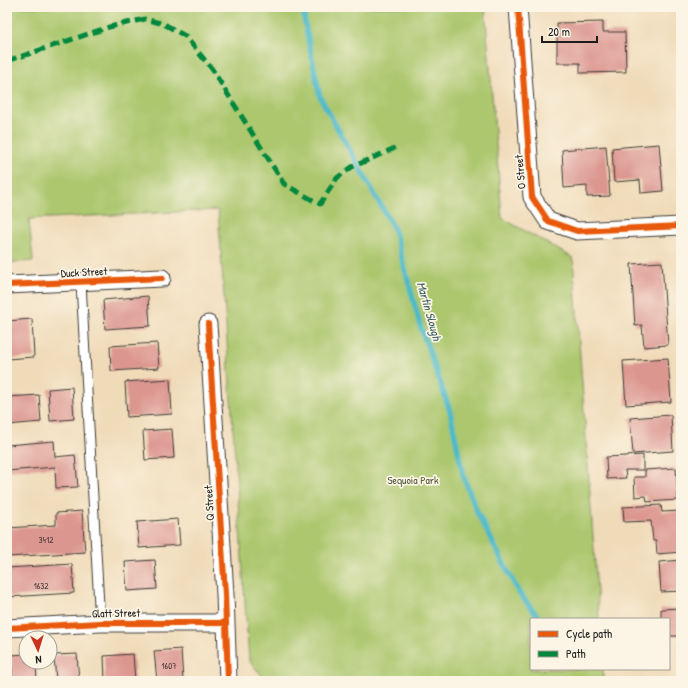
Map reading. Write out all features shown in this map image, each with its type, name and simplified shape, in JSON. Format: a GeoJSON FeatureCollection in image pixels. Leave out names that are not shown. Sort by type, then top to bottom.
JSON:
{"type":"FeatureCollection","features":[{"type":"Feature","properties":{"kind":"street","name":"O Street"},"geometry":{"type":"LineString","coordinates":[[518,7],[532,197],[548,220],[577,231],[681,226]]}},
{"type":"Feature","properties":{"kind":"street","name":"Duck Street"},"geometry":{"type":"LineString","coordinates":[[7,285],[81,283],[162,278]]}},
{"type":"Feature","properties":{"kind":"street","name":"Q Street"},"geometry":{"type":"LineString","coordinates":[[208,324],[228,681]]}},
{"type":"Feature","properties":{"kind":"street","name":"Glatt Street"},"geometry":{"type":"LineString","coordinates":[[7,628],[100,623],[225,623]]}},
{"type":"Feature","properties":{"kind":"lane"},"geometry":{"type":"LineString","coordinates":[[81,283],[100,623]]}},
{"type":"Feature","properties":{"kind":"green space","name":"Sequoia Park"},"geometry":{"type":"Polygon","coordinates":[[[7,7],[485,7],[502,218],[573,258],[599,618],[530,618],[530,670],[603,670],[604,681],[267,681],[249,661],[218,210],[29,219],[33,261],[7,263],[7,7]]]}},
{"type":"Feature","properties":{"kind":"building"},"geometry":{"type":"Polygon","coordinates":[[[603,22],[603,32],[625,32],[626,72],[580,73],[580,63],[557,63],[557,23],[603,22]]]}},
{"type":"Feature","properties":{"kind":"building"},"geometry":{"type":"Polygon","coordinates":[[[659,144],[663,191],[641,193],[640,180],[614,182],[612,148],[659,144]]]}},
{"type":"Feature","properties":{"kind":"building"},"geometry":{"type":"Polygon","coordinates":[[[606,146],[610,196],[587,197],[587,186],[564,188],[562,150],[606,146]]]}},
{"type":"Feature","properties":{"kind":"building"},"geometry":{"type":"Polygon","coordinates":[[[662,262],[668,345],[644,347],[642,325],[635,326],[631,264],[662,262]]]}},
{"type":"Feature","properties":{"kind":"building"},"geometry":{"type":"Polygon","coordinates":[[[148,296],[150,326],[105,329],[103,300],[148,296]]]}},
{"type":"Feature","properties":{"kind":"building"},"geometry":{"type":"Polygon","coordinates":[[[32,319],[34,357],[7,359],[7,321],[32,319]]]}},
{"type":"Feature","properties":{"kind":"building"},"geometry":{"type":"Polygon","coordinates":[[[157,343],[159,368],[111,371],[110,346],[157,343]]]}},
{"type":"Feature","properties":{"kind":"building"},"geometry":{"type":"Polygon","coordinates":[[[668,358],[671,402],[626,405],[623,361],[668,358]]]}},
{"type":"Feature","properties":{"kind":"building"},"geometry":{"type":"Polygon","coordinates":[[[170,379],[172,414],[127,417],[125,382],[170,379]]]}},
{"type":"Feature","properties":{"kind":"building"},"geometry":{"type":"Polygon","coordinates":[[[72,387],[74,419],[50,421],[48,389],[72,387]]]}},
{"type":"Feature","properties":{"kind":"building"},"geometry":{"type":"Polygon","coordinates":[[[39,395],[41,422],[7,425],[7,397],[39,395]]]}},
{"type":"Feature","properties":{"kind":"building"},"geometry":{"type":"Polygon","coordinates":[[[671,415],[673,451],[633,454],[630,418],[671,415]]]}},
{"type":"Feature","properties":{"kind":"building"},"geometry":{"type":"Polygon","coordinates":[[[172,429],[174,458],[145,460],[143,431],[172,429]]]}},
{"type":"Feature","properties":{"kind":"building"},"geometry":{"type":"Polygon","coordinates":[[[54,441],[55,457],[75,455],[78,487],[56,488],[55,467],[7,471],[7,445],[54,441]]]}},
{"type":"Feature","properties":{"kind":"building"},"geometry":{"type":"Polygon","coordinates":[[[643,455],[643,470],[625,470],[626,478],[607,479],[606,457],[643,455]]]}},
{"type":"Feature","properties":{"kind":"building"},"geometry":{"type":"Polygon","coordinates":[[[676,468],[678,500],[647,502],[646,496],[635,497],[634,477],[645,477],[645,470],[676,468]]]}},
{"type":"Feature","properties":{"kind":"building"},"geometry":{"type":"Polygon","coordinates":[[[661,505],[662,512],[681,511],[681,552],[657,554],[656,541],[653,541],[651,521],[624,522],[623,507],[661,505]]]}},
{"type":"Feature","properties":{"kind":"building"},"geometry":{"type":"Polygon","coordinates":[[[82,511],[85,552],[7,557],[7,528],[56,525],[56,513],[82,511]]]}},
{"type":"Feature","properties":{"kind":"building"},"geometry":{"type":"Polygon","coordinates":[[[178,519],[180,545],[139,548],[137,522],[178,519]]]}},
{"type":"Feature","properties":{"kind":"building"},"geometry":{"type":"Polygon","coordinates":[[[155,560],[157,589],[127,591],[125,562],[155,560]]]}},
{"type":"Feature","properties":{"kind":"building"},"geometry":{"type":"Polygon","coordinates":[[[681,560],[681,591],[661,592],[659,562],[681,560]]]}},
{"type":"Feature","properties":{"kind":"building"},"geometry":{"type":"Polygon","coordinates":[[[72,564],[74,593],[8,597],[7,568],[72,564]]]}},
{"type":"Feature","properties":{"kind":"building"},"geometry":{"type":"Polygon","coordinates":[[[681,608],[681,644],[679,636],[670,636],[670,618],[661,618],[661,609],[681,608]]]}},
{"type":"Feature","properties":{"kind":"building"},"geometry":{"type":"Polygon","coordinates":[[[181,649],[183,681],[157,681],[154,651],[181,649]]]}},
{"type":"Feature","properties":{"kind":"building"},"geometry":{"type":"Polygon","coordinates":[[[77,654],[79,681],[56,681],[55,670],[58,670],[58,655],[77,654]]]}},
{"type":"Feature","properties":{"kind":"building"},"geometry":{"type":"Polygon","coordinates":[[[133,654],[135,681],[105,681],[104,656],[133,654]]]}},
{"type":"Feature","properties":{"kind":"building"},"geometry":{"type":"Polygon","coordinates":[[[11,655],[18,655],[18,670],[36,670],[37,681],[13,681],[11,655]]]}},
{"type":"Feature","properties":{"kind":"waterway","name":"Martin Slough"},"geometry":{"type":"LineString","coordinates":[[303,7],[320,97],[394,229],[421,328],[450,411],[463,475],[477,512],[519,593],[539,618]]}},
{"type":"Feature","properties":{"kind":"marked path"},"geometry":{"type":"LineString","coordinates":[[7,61],[109,27],[145,19],[164,24],[185,36],[212,69],[284,184],[320,204],[337,178],[352,167],[395,148]]}},
{"type":"Feature","properties":{"kind":"cycle path"},"geometry":{"type":"LineString","coordinates":[[518,7],[532,197],[548,221],[577,231],[681,226]]}},
{"type":"Feature","properties":{"kind":"cycle path"},"geometry":{"type":"LineString","coordinates":[[7,285],[162,278]]}},
{"type":"Feature","properties":{"kind":"cycle path"},"geometry":{"type":"LineString","coordinates":[[208,324],[225,594],[228,681]]}},
{"type":"Feature","properties":{"kind":"cycle path"},"geometry":{"type":"LineString","coordinates":[[7,628],[100,623],[225,623]]}}]}
